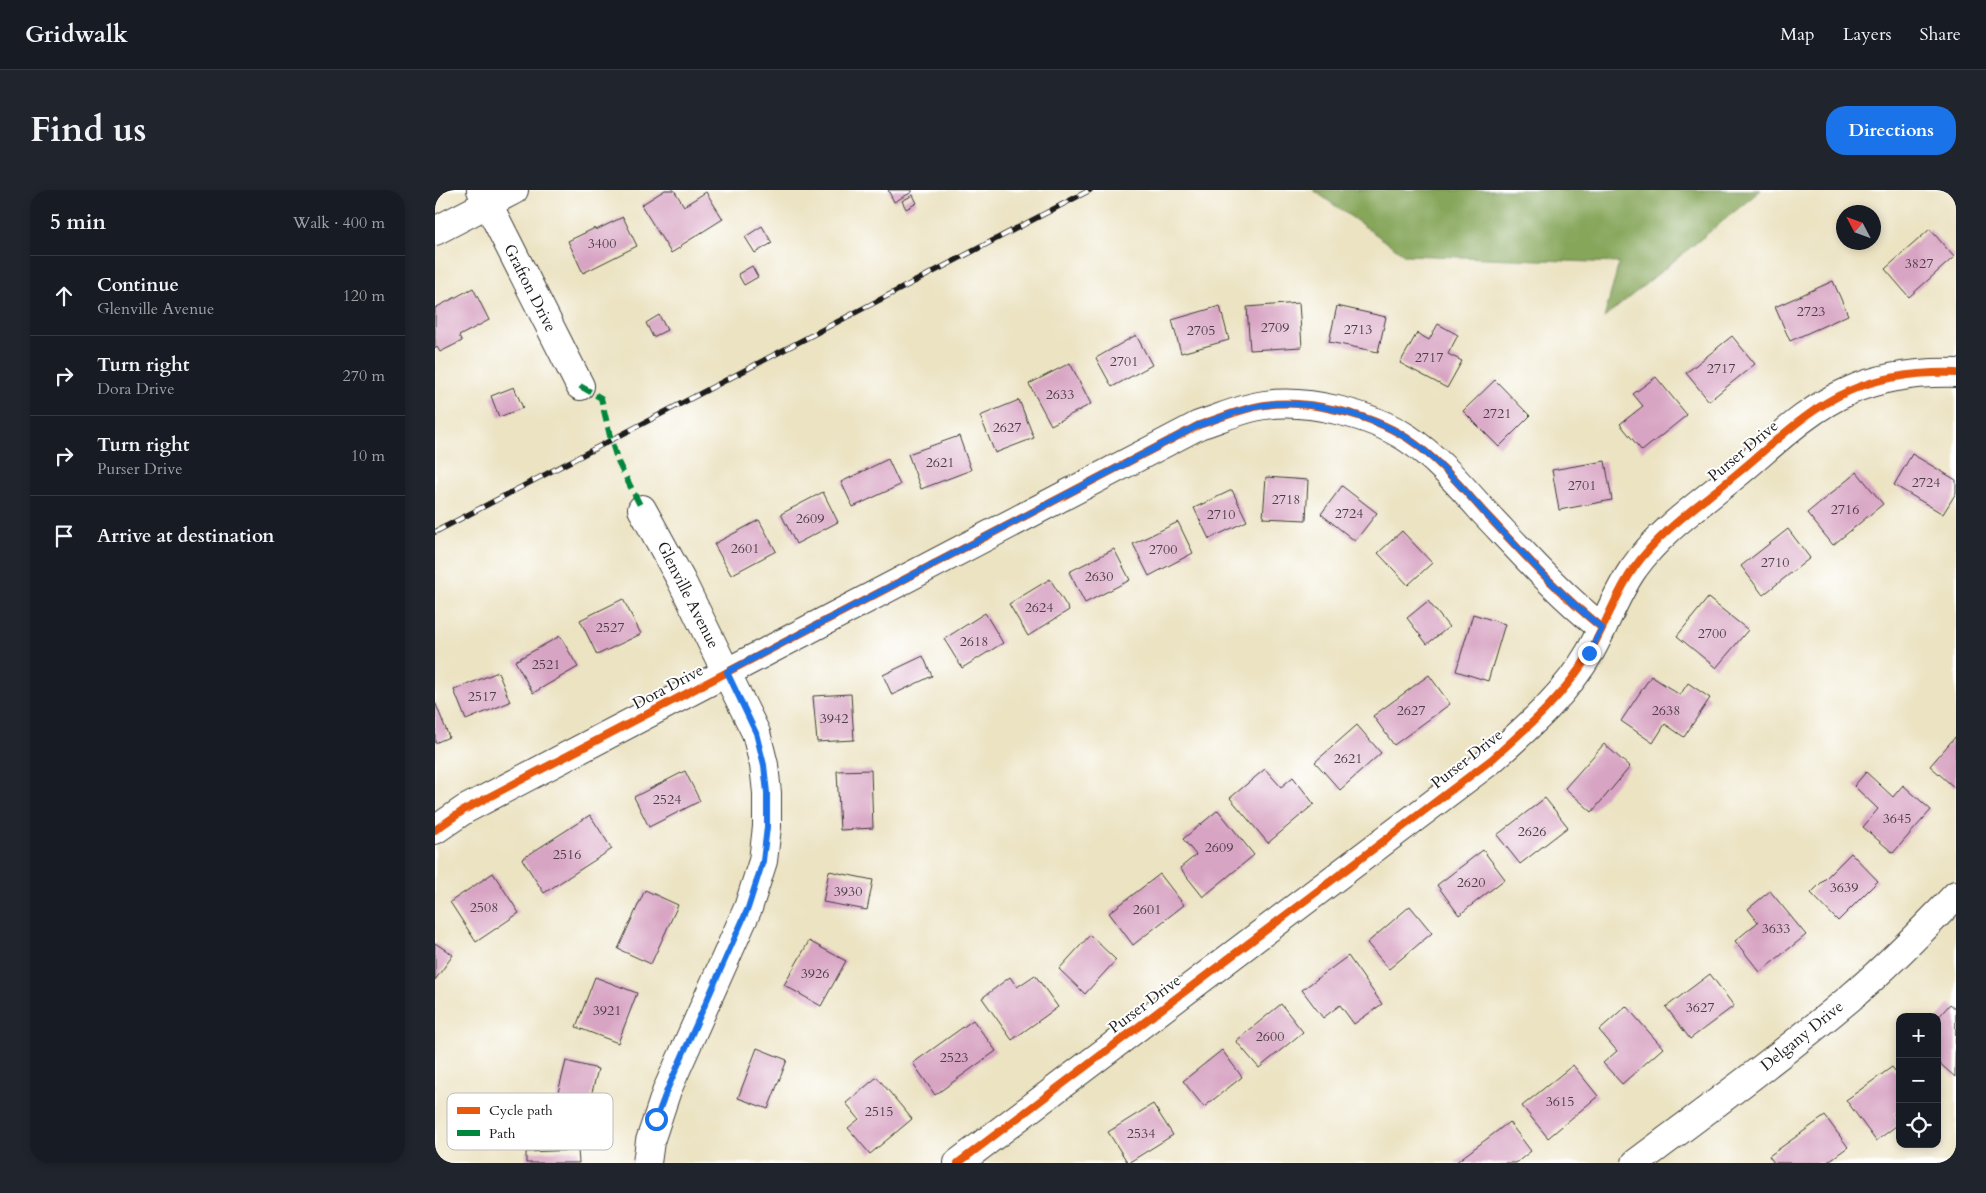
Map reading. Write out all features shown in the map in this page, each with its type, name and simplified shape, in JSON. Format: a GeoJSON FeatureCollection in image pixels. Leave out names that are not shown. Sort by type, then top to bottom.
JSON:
{"type":"FeatureCollection","features":[{"type":"Feature","properties":{"kind":"street"},"geometry":{"type":"LineString","coordinates":[[435,231],[484,197],[514,190]]}},
{"type":"Feature","properties":{"kind":"street","name":"Grafton Drive"},"geometry":{"type":"LineString","coordinates":[[484,197],[580,386]]}},
{"type":"Feature","properties":{"kind":"street","name":"Purser Drive"},"geometry":{"type":"LineString","coordinates":[[958,1163],[1491,760],[1535,721],[1551,704],[1589,653],[1633,569],[1655,542],[1808,415],[1849,391],[1876,382],[1901,376],[1956,373]]}},
{"type":"Feature","properties":{"kind":"street","name":"Dora Drive"},"geometry":{"type":"LineString","coordinates":[[435,830],[464,810],[1199,425],[1245,409],[1286,404],[1327,408],[1363,418],[1406,437],[1440,465],[1551,584],[1602,628]]}},
{"type":"Feature","properties":{"kind":"street","name":"Glenville Avenue"},"geometry":{"type":"LineString","coordinates":[[642,509],[681,580],[756,733],[764,765],[767,793],[767,819],[763,861],[748,908],[667,1090],[652,1134],[647,1163]]}},
{"type":"Feature","properties":{"kind":"street","name":"Delgany Drive"},"geometry":{"type":"LineString","coordinates":[[1636,1163],[1784,1052],[1850,998],[1909,944],[1956,895]]}},
{"type":"Feature","properties":{"kind":"green space"},"geometry":{"type":"Polygon","coordinates":[[[1313,190],[1761,190],[1604,318],[1619,263],[1405,255],[1313,190]]]}},
{"type":"Feature","properties":{"kind":"building"},"geometry":{"type":"Polygon","coordinates":[[[665,190],[674,190],[684,206],[706,192],[723,219],[671,253],[641,205],[665,190]]]}},
{"type":"Feature","properties":{"kind":"building"},"geometry":{"type":"Polygon","coordinates":[[[888,190],[912,190],[912,192],[894,202],[888,190]]]}},
{"type":"Feature","properties":{"kind":"building"},"geometry":{"type":"Polygon","coordinates":[[[913,195],[917,203],[906,209],[902,201],[913,195]]]}},
{"type":"Feature","properties":{"kind":"building"},"geometry":{"type":"Polygon","coordinates":[[[623,217],[637,246],[583,273],[568,241],[623,217]]]}},
{"type":"Feature","properties":{"kind":"building"},"geometry":{"type":"Polygon","coordinates":[[[762,226],[772,243],[755,253],[745,237],[762,226]]]}},
{"type":"Feature","properties":{"kind":"building"},"geometry":{"type":"Polygon","coordinates":[[[1930,229],[1954,257],[1909,297],[1885,269],[1930,229]]]}},
{"type":"Feature","properties":{"kind":"building"},"geometry":{"type":"Polygon","coordinates":[[[752,266],[758,277],[744,285],[738,274],[752,266]]]}},
{"type":"Feature","properties":{"kind":"building"},"geometry":{"type":"Polygon","coordinates":[[[1833,281],[1848,315],[1790,341],[1775,307],[1833,281]]]}},
{"type":"Feature","properties":{"kind":"building"},"geometry":{"type":"Polygon","coordinates":[[[473,288],[489,320],[459,336],[462,341],[440,352],[437,347],[435,348],[435,308],[473,288]]]}},
{"type":"Feature","properties":{"kind":"building"},"geometry":{"type":"Polygon","coordinates":[[[1299,303],[1302,347],[1250,350],[1247,307],[1299,303]]]}},
{"type":"Feature","properties":{"kind":"building"},"geometry":{"type":"Polygon","coordinates":[[[1220,306],[1229,340],[1181,353],[1172,320],[1220,306]]]}},
{"type":"Feature","properties":{"kind":"building"},"geometry":{"type":"Polygon","coordinates":[[[1337,306],[1386,317],[1378,352],[1329,342],[1337,306]]]}},
{"type":"Feature","properties":{"kind":"building"},"geometry":{"type":"Polygon","coordinates":[[[659,315],[667,330],[653,337],[646,323],[659,315]]]}},
{"type":"Feature","properties":{"kind":"building"},"geometry":{"type":"Polygon","coordinates":[[[1438,324],[1458,335],[1448,354],[1462,361],[1447,388],[1400,363],[1417,333],[1429,340],[1438,324]]]}},
{"type":"Feature","properties":{"kind":"building"},"geometry":{"type":"Polygon","coordinates":[[[1136,335],[1152,365],[1112,387],[1096,358],[1136,335]]]}},
{"type":"Feature","properties":{"kind":"building"},"geometry":{"type":"Polygon","coordinates":[[[1732,336],[1755,364],[1709,401],[1686,373],[1732,336]]]}},
{"type":"Feature","properties":{"kind":"building"},"geometry":{"type":"Polygon","coordinates":[[[1070,363],[1091,404],[1051,425],[1029,384],[1070,363]]]}},
{"type":"Feature","properties":{"kind":"building"},"geometry":{"type":"Polygon","coordinates":[[[1656,377],[1687,415],[1642,451],[1620,424],[1643,406],[1633,394],[1656,377]]]}},
{"type":"Feature","properties":{"kind":"building"},"geometry":{"type":"Polygon","coordinates":[[[1495,380],[1530,416],[1499,447],[1463,411],[1495,380]]]}},
{"type":"Feature","properties":{"kind":"building"},"geometry":{"type":"Polygon","coordinates":[[[514,387],[523,408],[499,417],[491,396],[514,387]]]}},
{"type":"Feature","properties":{"kind":"building"},"geometry":{"type":"Polygon","coordinates":[[[1019,400],[1034,438],[995,453],[980,416],[1019,400]]]}},
{"type":"Feature","properties":{"kind":"building"},"geometry":{"type":"Polygon","coordinates":[[[959,436],[971,470],[921,489],[908,454],[959,436]]]}},
{"type":"Feature","properties":{"kind":"building"},"geometry":{"type":"Polygon","coordinates":[[[1912,454],[1956,480],[1956,493],[1943,514],[1894,485],[1912,454]]]}},
{"type":"Feature","properties":{"kind":"building"},"geometry":{"type":"Polygon","coordinates":[[[888,459],[900,485],[853,507],[841,482],[888,459]]]}},
{"type":"Feature","properties":{"kind":"building"},"geometry":{"type":"Polygon","coordinates":[[[1605,461],[1612,500],[1559,510],[1552,470],[1605,461]]]}},
{"type":"Feature","properties":{"kind":"building"},"geometry":{"type":"Polygon","coordinates":[[[1857,472],[1883,504],[1833,545],[1807,513],[1857,472]]]}},
{"type":"Feature","properties":{"kind":"building"},"geometry":{"type":"Polygon","coordinates":[[[1266,477],[1308,480],[1306,520],[1263,518],[1266,477]]]}},
{"type":"Feature","properties":{"kind":"building"},"geometry":{"type":"Polygon","coordinates":[[[1342,486],[1377,513],[1355,541],[1321,514],[1342,486]]]}},
{"type":"Feature","properties":{"kind":"building"},"geometry":{"type":"Polygon","coordinates":[[[1232,490],[1247,521],[1209,539],[1194,508],[1232,490]]]}},
{"type":"Feature","properties":{"kind":"building"},"geometry":{"type":"Polygon","coordinates":[[[823,492],[838,522],[796,544],[781,514],[823,492]]]}},
{"type":"Feature","properties":{"kind":"building"},"geometry":{"type":"Polygon","coordinates":[[[759,520],[776,551],[731,575],[714,544],[759,520]]]}},
{"type":"Feature","properties":{"kind":"building"},"geometry":{"type":"Polygon","coordinates":[[[1178,522],[1193,553],[1149,576],[1133,544],[1178,522]]]}},
{"type":"Feature","properties":{"kind":"building"},"geometry":{"type":"Polygon","coordinates":[[[1788,529],[1810,558],[1763,595],[1741,566],[1788,529]]]}},
{"type":"Feature","properties":{"kind":"building"},"geometry":{"type":"Polygon","coordinates":[[[1402,531],[1432,563],[1408,585],[1378,553],[1402,531]]]}},
{"type":"Feature","properties":{"kind":"building"},"geometry":{"type":"Polygon","coordinates":[[[1114,549],[1130,580],[1085,603],[1069,572],[1114,549]]]}},
{"type":"Feature","properties":{"kind":"building"},"geometry":{"type":"Polygon","coordinates":[[[1050,579],[1069,610],[1028,636],[1009,604],[1050,579]]]}},
{"type":"Feature","properties":{"kind":"building"},"geometry":{"type":"Polygon","coordinates":[[[1708,598],[1748,630],[1716,668],[1677,636],[1708,598]]]}},
{"type":"Feature","properties":{"kind":"building"},"geometry":{"type":"Polygon","coordinates":[[[623,599],[641,634],[597,655],[580,620],[623,599]]]}},
{"type":"Feature","properties":{"kind":"building"},"geometry":{"type":"Polygon","coordinates":[[[1428,601],[1449,627],[1427,644],[1407,618],[1428,601]]]}},
{"type":"Feature","properties":{"kind":"building"},"geometry":{"type":"Polygon","coordinates":[[[985,613],[1003,643],[962,668],[944,639],[985,613]]]}},
{"type":"Feature","properties":{"kind":"building"},"geometry":{"type":"Polygon","coordinates":[[[1473,614],[1505,624],[1488,681],[1456,671],[1473,614]]]}},
{"type":"Feature","properties":{"kind":"building"},"geometry":{"type":"Polygon","coordinates":[[[560,636],[578,667],[533,693],[515,661],[560,636]]]}},
{"type":"Feature","properties":{"kind":"building"},"geometry":{"type":"Polygon","coordinates":[[[923,656],[932,676],[892,695],[883,675],[923,656]]]}},
{"type":"Feature","properties":{"kind":"building"},"geometry":{"type":"Polygon","coordinates":[[[498,672],[510,702],[466,720],[454,690],[498,672]]]}},
{"type":"Feature","properties":{"kind":"building"},"geometry":{"type":"Polygon","coordinates":[[[1429,675],[1450,704],[1394,745],[1373,716],[1429,675]]]}},
{"type":"Feature","properties":{"kind":"building"},"geometry":{"type":"Polygon","coordinates":[[[1651,676],[1680,695],[1688,683],[1710,698],[1684,737],[1665,724],[1653,743],[1621,721],[1651,676]]]}},
{"type":"Feature","properties":{"kind":"building"},"geometry":{"type":"Polygon","coordinates":[[[851,694],[854,740],[817,742],[813,696],[851,694]]]}},
{"type":"Feature","properties":{"kind":"building"},"geometry":{"type":"Polygon","coordinates":[[[435,702],[449,737],[435,743],[435,702]]]}},
{"type":"Feature","properties":{"kind":"building"},"geometry":{"type":"Polygon","coordinates":[[[1357,725],[1381,753],[1340,790],[1315,762],[1357,725]]]}},
{"type":"Feature","properties":{"kind":"building"},"geometry":{"type":"Polygon","coordinates":[[[1956,736],[1956,789],[1930,766],[1956,736]]]}},
{"type":"Feature","properties":{"kind":"building"},"geometry":{"type":"Polygon","coordinates":[[[1604,744],[1630,767],[1592,812],[1565,788],[1604,744]]]}},
{"type":"Feature","properties":{"kind":"building"},"geometry":{"type":"Polygon","coordinates":[[[1265,769],[1281,787],[1293,777],[1314,804],[1268,843],[1230,798],[1265,769]]]}},
{"type":"Feature","properties":{"kind":"building"},"geometry":{"type":"Polygon","coordinates":[[[871,770],[873,828],[840,830],[837,771],[871,770]]]}},
{"type":"Feature","properties":{"kind":"building"},"geometry":{"type":"Polygon","coordinates":[[[685,771],[700,801],[649,827],[634,797],[685,771]]]}},
{"type":"Feature","properties":{"kind":"building"},"geometry":{"type":"Polygon","coordinates":[[[1866,772],[1893,797],[1903,785],[1931,810],[1893,853],[1863,827],[1878,809],[1854,786],[1866,772]]]}},
{"type":"Feature","properties":{"kind":"building"},"geometry":{"type":"Polygon","coordinates":[[[1545,798],[1568,827],[1520,864],[1497,835],[1545,798]]]}},
{"type":"Feature","properties":{"kind":"building"},"geometry":{"type":"Polygon","coordinates":[[[1218,810],[1254,855],[1203,897],[1180,868],[1196,855],[1183,839],[1218,810]]]}},
{"type":"Feature","properties":{"kind":"building"},"geometry":{"type":"Polygon","coordinates":[[[590,815],[612,849],[544,893],[522,859],[590,815]]]}},
{"type":"Feature","properties":{"kind":"building"},"geometry":{"type":"Polygon","coordinates":[[[1483,850],[1505,879],[1459,915],[1437,885],[1483,850]]]}},
{"type":"Feature","properties":{"kind":"building"},"geometry":{"type":"Polygon","coordinates":[[[1851,853],[1878,881],[1838,921],[1811,893],[1851,853]]]}},
{"type":"Feature","properties":{"kind":"building"},"geometry":{"type":"Polygon","coordinates":[[[829,871],[873,880],[867,910],[823,902],[829,871]]]}},
{"type":"Feature","properties":{"kind":"building"},"geometry":{"type":"Polygon","coordinates":[[[493,873],[519,913],[476,942],[450,902],[493,873]]]}},
{"type":"Feature","properties":{"kind":"building"},"geometry":{"type":"Polygon","coordinates":[[[1160,874],[1184,905],[1133,945],[1109,913],[1160,874]]]}},
{"type":"Feature","properties":{"kind":"building"},"geometry":{"type":"Polygon","coordinates":[[[645,890],[678,905],[651,964],[618,949],[645,890]]]}},
{"type":"Feature","properties":{"kind":"building"},"geometry":{"type":"Polygon","coordinates":[[[1770,891],[1806,935],[1760,972],[1735,941],[1758,922],[1748,909],[1770,891]]]}},
{"type":"Feature","properties":{"kind":"building"},"geometry":{"type":"Polygon","coordinates":[[[1410,906],[1432,933],[1389,969],[1367,943],[1410,906]]]}},
{"type":"Feature","properties":{"kind":"building"},"geometry":{"type":"Polygon","coordinates":[[[1090,935],[1116,960],[1085,994],[1059,969],[1090,935]]]}},
{"type":"Feature","properties":{"kind":"building"},"geometry":{"type":"Polygon","coordinates":[[[809,941],[846,961],[821,1006],[784,985],[809,941]]]}},
{"type":"Feature","properties":{"kind":"building"},"geometry":{"type":"Polygon","coordinates":[[[435,943],[453,955],[435,980],[435,943]]]}},
{"type":"Feature","properties":{"kind":"building"},"geometry":{"type":"Polygon","coordinates":[[[1348,956],[1382,1004],[1354,1024],[1340,1005],[1323,1018],[1302,990],[1348,956]]]}},
{"type":"Feature","properties":{"kind":"building"},"geometry":{"type":"Polygon","coordinates":[[[1710,974],[1734,1006],[1690,1039],[1666,1007],[1710,974]]]}},
{"type":"Feature","properties":{"kind":"building"},"geometry":{"type":"Polygon","coordinates":[[[1035,975],[1058,1007],[1012,1040],[982,998],[1010,977],[1017,987],[1035,975]]]}},
{"type":"Feature","properties":{"kind":"building"},"geometry":{"type":"Polygon","coordinates":[[[595,977],[637,993],[618,1043],[576,1027],[595,977]]]}},
{"type":"Feature","properties":{"kind":"building"},"geometry":{"type":"Polygon","coordinates":[[[1281,1004],[1303,1032],[1259,1068],[1236,1041],[1281,1004]]]}},
{"type":"Feature","properties":{"kind":"building"},"geometry":{"type":"Polygon","coordinates":[[[1950,1004],[1956,1009],[1955,1077],[1941,1065],[1941,1014],[1950,1004]]]}},
{"type":"Feature","properties":{"kind":"building"},"geometry":{"type":"Polygon","coordinates":[[[1626,1006],[1663,1048],[1622,1084],[1603,1063],[1617,1051],[1599,1030],[1626,1006]]]}},
{"type":"Feature","properties":{"kind":"building"},"geometry":{"type":"Polygon","coordinates":[[[973,1020],[996,1051],[935,1095],[913,1063],[973,1020]]]}},
{"type":"Feature","properties":{"kind":"building"},"geometry":{"type":"Polygon","coordinates":[[[757,1048],[787,1060],[768,1109],[738,1098],[757,1048]]]}},
{"type":"Feature","properties":{"kind":"building"},"geometry":{"type":"Polygon","coordinates":[[[1222,1050],[1242,1077],[1204,1107],[1183,1081],[1222,1050]]]}},
{"type":"Feature","properties":{"kind":"building"},"geometry":{"type":"Polygon","coordinates":[[[566,1061],[598,1069],[592,1093],[558,1093],[566,1061]]]}},
{"type":"Feature","properties":{"kind":"building"},"geometry":{"type":"Polygon","coordinates":[[[1573,1065],[1598,1096],[1548,1138],[1522,1106],[1573,1065]]]}},
{"type":"Feature","properties":{"kind":"building"},"geometry":{"type":"Polygon","coordinates":[[[1892,1067],[1896,1072],[1896,1112],[1894,1114],[1896,1126],[1876,1141],[1846,1100],[1892,1067]]]}},
{"type":"Feature","properties":{"kind":"building"},"geometry":{"type":"Polygon","coordinates":[[[877,1077],[912,1119],[870,1154],[848,1128],[859,1119],[846,1103],[877,1077]]]}},
{"type":"Feature","properties":{"kind":"building"},"geometry":{"type":"Polygon","coordinates":[[[1153,1104],[1173,1135],[1128,1163],[1108,1132],[1153,1104]]]}},
{"type":"Feature","properties":{"kind":"building"},"geometry":{"type":"Polygon","coordinates":[[[1825,1116],[1848,1147],[1826,1163],[1774,1163],[1769,1156],[1825,1116]]]}},
{"type":"Feature","properties":{"kind":"building"},"geometry":{"type":"Polygon","coordinates":[[[1509,1122],[1531,1151],[1516,1163],[1455,1163],[1509,1122]]]}},
{"type":"Feature","properties":{"kind":"building"},"geometry":{"type":"Polygon","coordinates":[[[578,1150],[579,1163],[526,1163],[526,1152],[578,1150]]]}},
{"type":"Feature","properties":{"kind":"railway"},"geometry":{"type":"LineString","coordinates":[[435,532],[1090,190]]}},
{"type":"Feature","properties":{"kind":"marked path"},"geometry":{"type":"LineString","coordinates":[[580,386],[601,398],[618,462],[642,509]]}},
{"type":"Feature","properties":{"kind":"cycle path"},"geometry":{"type":"LineString","coordinates":[[958,1163],[1491,760],[1545,710],[1580,668],[1628,577],[1644,555],[1668,530],[1789,430],[1818,408],[1862,386],[1901,376],[1928,373],[1956,373]]}},
{"type":"Feature","properties":{"kind":"cycle path"},"geometry":{"type":"LineString","coordinates":[[435,830],[464,810],[1199,425],[1256,406],[1300,404],[1338,410],[1375,422],[1407,438],[1438,463],[1541,572],[1570,601],[1602,628]]}},
{"type":"Feature","properties":{"kind":"route"},"geometry":{"type":"LineString","coordinates":[[656,1119],[667,1090],[748,908],[763,861],[767,827],[767,793],[764,765],[756,733],[727,672],[1199,425],[1245,409],[1265,405],[1286,404],[1327,408],[1371,420],[1406,437],[1440,465],[1551,584],[1573,605],[1602,628],[1589,653]]}}]}
